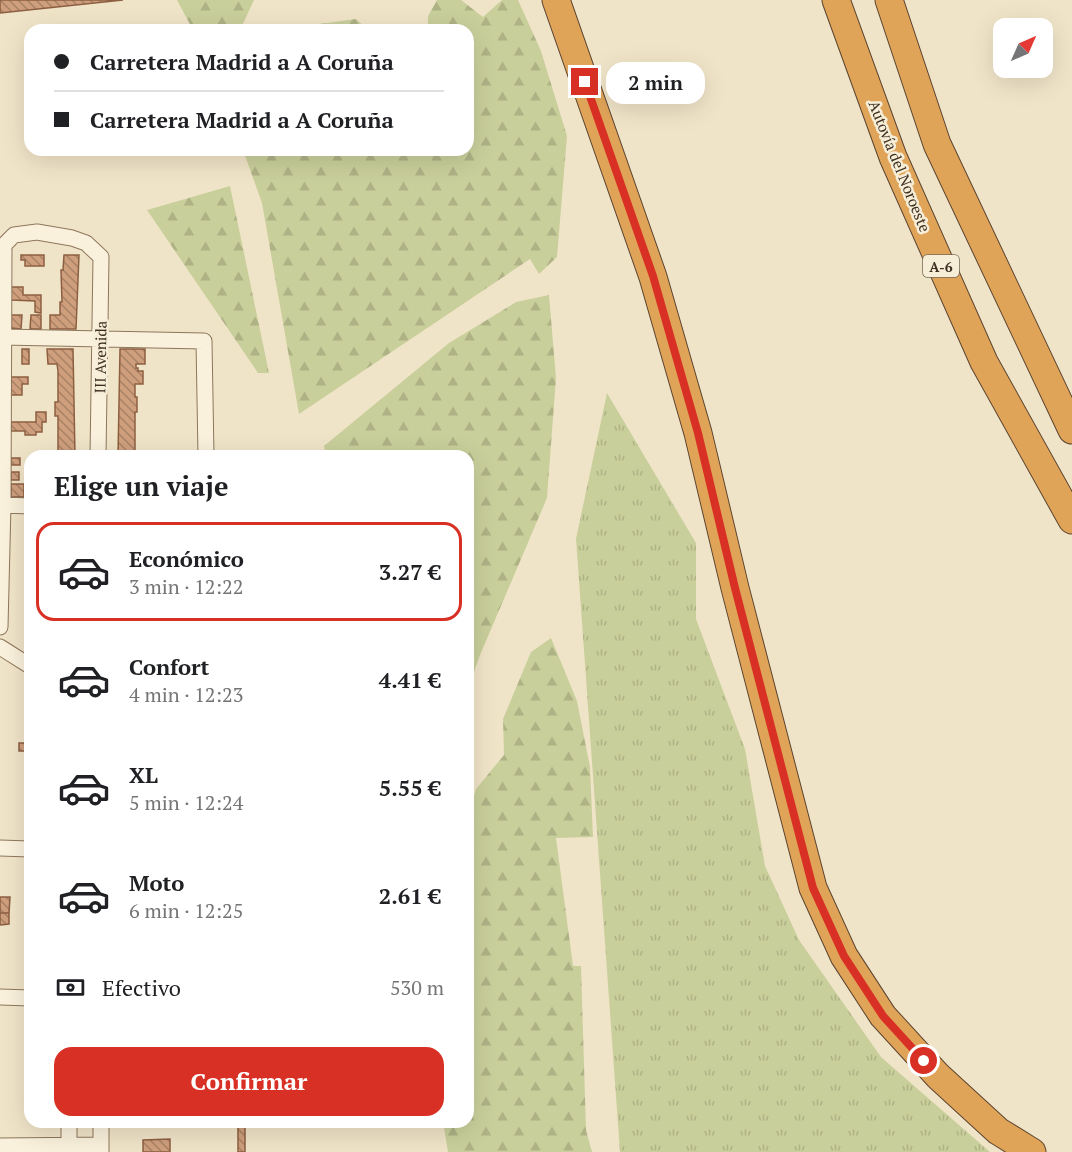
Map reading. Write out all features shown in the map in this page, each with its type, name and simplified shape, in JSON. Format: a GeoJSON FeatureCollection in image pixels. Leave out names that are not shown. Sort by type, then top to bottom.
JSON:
{"type":"FeatureCollection","features":[{"type":"Feature","properties":{"kind":"highway"},"geometry":{"type":"LineString","coordinates":[[556,0],[656,288],[698,433],[735,588],[813,888],[844,956],[883,1016],[938,1076],[998,1131],[1032,1152]]}},
{"type":"Feature","properties":{"kind":"highway","name":"Autovía del Noroeste"},"geometry":{"type":"LineString","coordinates":[[837,0],[893,157],[984,362],[1072,520]]}},
{"type":"Feature","properties":{"kind":"highway"},"geometry":{"type":"LineString","coordinates":[[889,0],[937,144],[1072,430]]}},
{"type":"Feature","properties":{"kind":"street","name":"III Avenida"},"geometry":{"type":"LineString","coordinates":[[2,337],[4,245],[14,234],[37,232],[72,238],[86,243],[101,257],[98,450]]}},
{"type":"Feature","properties":{"kind":"street"},"geometry":{"type":"LineString","coordinates":[[0,627],[3,505],[2,337],[204,341],[206,450]]}},
{"type":"Feature","properties":{"kind":"street"},"geometry":{"type":"LineString","coordinates":[[3,505],[24,506]]}},
{"type":"Feature","properties":{"kind":"street"},"geometry":{"type":"LineString","coordinates":[[0,647],[24,662]]}},
{"type":"Feature","properties":{"kind":"street"},"geometry":{"type":"LineString","coordinates":[[0,848],[24,849]]}},
{"type":"Feature","properties":{"kind":"street"},"geometry":{"type":"LineString","coordinates":[[0,997],[24,998]]}},
{"type":"Feature","properties":{"kind":"street"},"geometry":{"type":"LineString","coordinates":[[69,1128],[69,1149]]}},
{"type":"Feature","properties":{"kind":"street"},"geometry":{"type":"LineString","coordinates":[[0,1146],[101,1149],[101,1128]]}},
{"type":"Feature","properties":{"kind":"green space"},"geometry":{"type":"Polygon","coordinates":[[[177,0],[254,0],[243,24],[190,24],[177,0]]]}},
{"type":"Feature","properties":{"kind":"green space"},"geometry":{"type":"Polygon","coordinates":[[[437,0],[461,0],[483,17],[502,0],[518,0],[541,51],[567,136],[557,257],[539,274],[530,259],[299,414],[262,203],[245,156],[474,156],[474,24],[428,24],[428,16],[437,0]]]}},
{"type":"Feature","properties":{"kind":"green space"},"geometry":{"type":"Polygon","coordinates":[[[356,19],[361,24],[320,24],[356,19]]]}},
{"type":"Feature","properties":{"kind":"green space"},"geometry":{"type":"Polygon","coordinates":[[[230,186],[269,373],[258,373],[147,210],[230,186]]]}},
{"type":"Feature","properties":{"kind":"green space"},"geometry":{"type":"Polygon","coordinates":[[[549,295],[556,378],[547,498],[474,672],[474,450],[325,450],[324,446],[449,343],[516,302],[549,295]]]}},
{"type":"Feature","properties":{"kind":"green space"},"geometry":{"type":"Polygon","coordinates":[[[607,393],[696,543],[696,619],[745,749],[765,866],[799,940],[881,1057],[990,1152],[620,1152],[576,539],[607,393]]]}},
{"type":"Feature","properties":{"kind":"green space"},"geometry":{"type":"Polygon","coordinates":[[[551,638],[577,701],[590,767],[593,837],[556,838],[573,966],[581,966],[586,1130],[592,1152],[448,1152],[444,1128],[474,1128],[474,796],[476,789],[504,755],[503,719],[531,652],[551,638]]]}},
{"type":"Feature","properties":{"kind":"building"},"geometry":{"type":"Polygon","coordinates":[[[0,0],[123,0],[0,13],[0,0]]]}},
{"type":"Feature","properties":{"kind":"building"},"geometry":{"type":"Polygon","coordinates":[[[21,255],[44,255],[44,266],[25,266],[25,260],[21,260],[21,255]]]}},
{"type":"Feature","properties":{"kind":"building"},"geometry":{"type":"Polygon","coordinates":[[[64,255],[79,255],[76,329],[50,329],[50,315],[60,315],[61,270],[63,270],[64,255]]]}},
{"type":"Feature","properties":{"kind":"building"},"geometry":{"type":"Polygon","coordinates":[[[11,287],[23,287],[23,295],[41,295],[41,313],[35,312],[35,301],[11,300],[11,287]]]}},
{"type":"Feature","properties":{"kind":"building"},"geometry":{"type":"Polygon","coordinates":[[[11,315],[22,315],[21,329],[11,328],[11,315]]]}},
{"type":"Feature","properties":{"kind":"building"},"geometry":{"type":"Polygon","coordinates":[[[31,315],[41,315],[41,329],[30,329],[31,315]]]}},
{"type":"Feature","properties":{"kind":"building"},"geometry":{"type":"Polygon","coordinates":[[[22,349],[29,349],[29,364],[22,364],[22,349]]]}},
{"type":"Feature","properties":{"kind":"building"},"geometry":{"type":"Polygon","coordinates":[[[47,349],[73,349],[75,450],[58,450],[58,416],[55,416],[55,402],[58,402],[58,371],[57,364],[48,364],[47,349]]]}},
{"type":"Feature","properties":{"kind":"building"},"geometry":{"type":"Polygon","coordinates":[[[120,349],[145,349],[145,364],[136,364],[138,371],[143,371],[143,384],[135,384],[137,412],[135,412],[135,450],[118,450],[120,349]]]}},
{"type":"Feature","properties":{"kind":"building"},"geometry":{"type":"Polygon","coordinates":[[[11,377],[28,377],[28,384],[22,384],[22,395],[11,395],[11,377]]]}},
{"type":"Feature","properties":{"kind":"building"},"geometry":{"type":"Polygon","coordinates":[[[36,412],[46,412],[46,422],[42,422],[42,432],[36,432],[36,435],[25,435],[25,431],[11,431],[11,422],[36,422],[36,412]]]}},
{"type":"Feature","properties":{"kind":"building"},"geometry":{"type":"Polygon","coordinates":[[[11,458],[20,458],[20,465],[11,465],[11,458]]]}},
{"type":"Feature","properties":{"kind":"building"},"geometry":{"type":"Polygon","coordinates":[[[11,472],[19,472],[19,480],[11,480],[11,472]]]}},
{"type":"Feature","properties":{"kind":"building"},"geometry":{"type":"Polygon","coordinates":[[[11,484],[24,484],[24,497],[11,497],[11,484]]]}},
{"type":"Feature","properties":{"kind":"building"},"geometry":{"type":"Polygon","coordinates":[[[19,743],[24,743],[24,751],[19,751],[19,743]]]}},
{"type":"Feature","properties":{"kind":"building"},"geometry":{"type":"Polygon","coordinates":[[[0,897],[10,897],[9,913],[0,913],[0,897]]]}},
{"type":"Feature","properties":{"kind":"building"},"geometry":{"type":"Polygon","coordinates":[[[0,913],[9,913],[9,924],[0,925],[0,913]]]}},
{"type":"Feature","properties":{"kind":"building"},"geometry":{"type":"Polygon","coordinates":[[[238,1128],[245,1128],[245,1152],[238,1152],[238,1128]]]}},
{"type":"Feature","properties":{"kind":"building"},"geometry":{"type":"Polygon","coordinates":[[[170,1139],[170,1152],[143,1152],[143,1140],[170,1139]]]}},
{"type":"Feature","properties":{"kind":"route"},"geometry":{"type":"LineString","coordinates":[[585,82],[653,276],[698,433],[735,588],[813,888],[844,956],[883,1016],[924,1061]]}}]}
